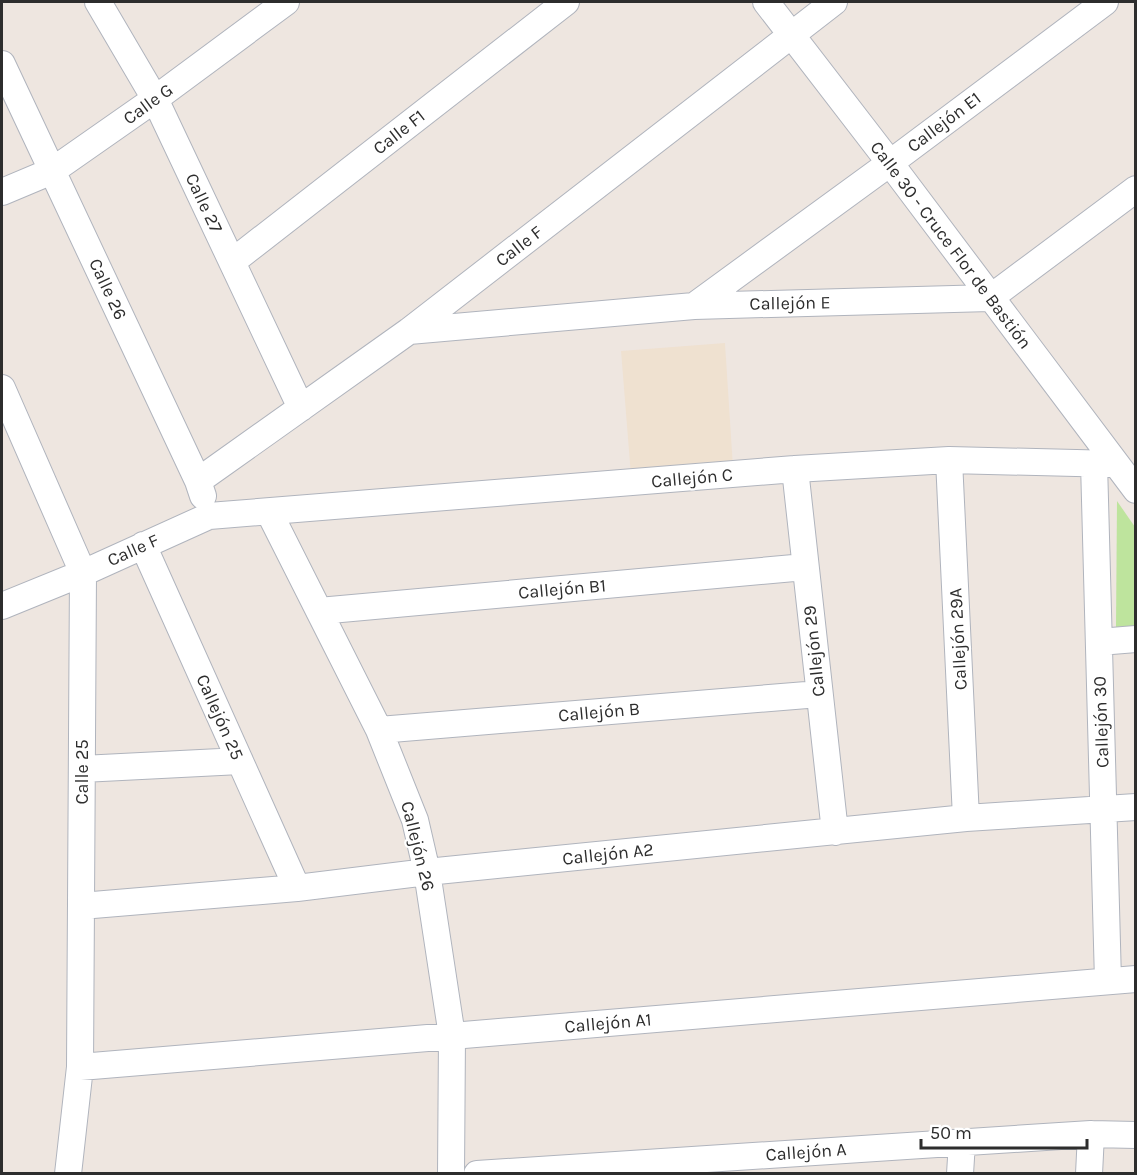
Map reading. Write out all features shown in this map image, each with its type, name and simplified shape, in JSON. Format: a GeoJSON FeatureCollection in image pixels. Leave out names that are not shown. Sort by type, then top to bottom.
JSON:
{"type":"FeatureCollection","features":[{"type":"Feature","properties":{"kind":"street","name":"Calle 27"},"geometry":{"type":"LineString","coordinates":[[98,2],[155,99],[301,408]]}},
{"type":"Feature","properties":{"kind":"street","name":"Calle F1"},"geometry":{"type":"LineString","coordinates":[[231,262],[566,2]]}},
{"type":"Feature","properties":{"kind":"street","name":"Calle 30 - Cruce Flor de Bastión"},"geometry":{"type":"LineString","coordinates":[[766,2],[990,298],[1105,464],[1134,486]]}},
{"type":"Feature","properties":{"kind":"street","name":"Calle F"},"geometry":{"type":"LineString","coordinates":[[198,481],[409,331],[834,2]]}},
{"type":"Feature","properties":{"kind":"street","name":"Callejón E1"},"geometry":{"type":"LineString","coordinates":[[694,306],[1105,2]]}},
{"type":"Feature","properties":{"kind":"street","name":"Calle G"},"geometry":{"type":"LineString","coordinates":[[2,192],[52,171],[155,99],[269,7]]}},
{"type":"Feature","properties":{"kind":"street","name":"Calle 26"},"geometry":{"type":"LineString","coordinates":[[2,64],[198,481],[209,516]]}},
{"type":"Feature","properties":{"kind":"street"},"geometry":{"type":"LineString","coordinates":[[990,298],[1136,189]]}},
{"type":"Feature","properties":{"kind":"street","name":"Callejón E"},"geometry":{"type":"LineString","coordinates":[[409,331],[694,306],[990,298]]}},
{"type":"Feature","properties":{"kind":"street","name":"Calle 25"},"geometry":{"type":"LineString","coordinates":[[2,388],[83,573],[80,1067],[68,1173]]}},
{"type":"Feature","properties":{"kind":"street","name":"Callejón C"},"geometry":{"type":"LineString","coordinates":[[269,512],[795,469],[949,460],[1105,464]]}},
{"type":"Feature","properties":{"kind":"street","name":"Callejón 29A"},"geometry":{"type":"LineString","coordinates":[[949,460],[966,818]]}},
{"type":"Feature","properties":{"kind":"street","name":"Callejón 30"},"geometry":{"type":"LineString","coordinates":[[1105,464],[1099,642],[1108,981]]}},
{"type":"Feature","properties":{"kind":"street","name":"Callejón 29"},"geometry":{"type":"LineString","coordinates":[[795,469],[835,832]]}},
{"type":"Feature","properties":{"kind":"street","name":"Calle F"},"geometry":{"type":"LineString","coordinates":[[5,598],[83,573],[209,516],[269,512]]}},
{"type":"Feature","properties":{"kind":"street","name":"Callejón 26"},"geometry":{"type":"LineString","coordinates":[[269,512],[379,730],[415,820],[427,872],[452,1036],[451,1173]]}},
{"type":"Feature","properties":{"kind":"street","name":"Callejón 25"},"geometry":{"type":"LineString","coordinates":[[143,545],[297,888]]}},
{"type":"Feature","properties":{"kind":"street","name":"Callejón B1"},"geometry":{"type":"LineString","coordinates":[[319,611],[805,567]]}},
{"type":"Feature","properties":{"kind":"street"},"geometry":{"type":"LineString","coordinates":[[1099,642],[1136,639]]}},
{"type":"Feature","properties":{"kind":"street","name":"Callejón B"},"geometry":{"type":"LineString","coordinates":[[379,730],[819,694]]}},
{"type":"Feature","properties":{"kind":"street"},"geometry":{"type":"LineString","coordinates":[[82,769],[240,761]]}},
{"type":"Feature","properties":{"kind":"street","name":"Callejón A2"},"geometry":{"type":"LineString","coordinates":[[81,906],[297,888],[427,872],[966,818],[1136,807]]}},
{"type":"Feature","properties":{"kind":"street","name":"Callejón A1"},"geometry":{"type":"LineString","coordinates":[[80,1067],[1136,979]]}},
{"type":"Feature","properties":{"kind":"street"},"geometry":{"type":"LineString","coordinates":[[1089,1173],[1091,1134]]}},
{"type":"Feature","properties":{"kind":"street","name":"Callejón A"},"geometry":{"type":"LineString","coordinates":[[477,1173],[827,1162],[962,1142],[1091,1134],[1136,1135]]}},
{"type":"Feature","properties":{"kind":"street"},"geometry":{"type":"LineString","coordinates":[[960,1173],[962,1142]]}},
{"type":"Feature","properties":{"kind":"shaded area"},"geometry":{"type":"Polygon","coordinates":[[[725,343],[733,467],[631,476],[621,351],[725,343]]]}},
{"type":"Feature","properties":{"kind":"green space"},"geometry":{"type":"Polygon","coordinates":[[[1117,501],[1135,527],[1135,626],[1116,627],[1117,501]]]}}]}
